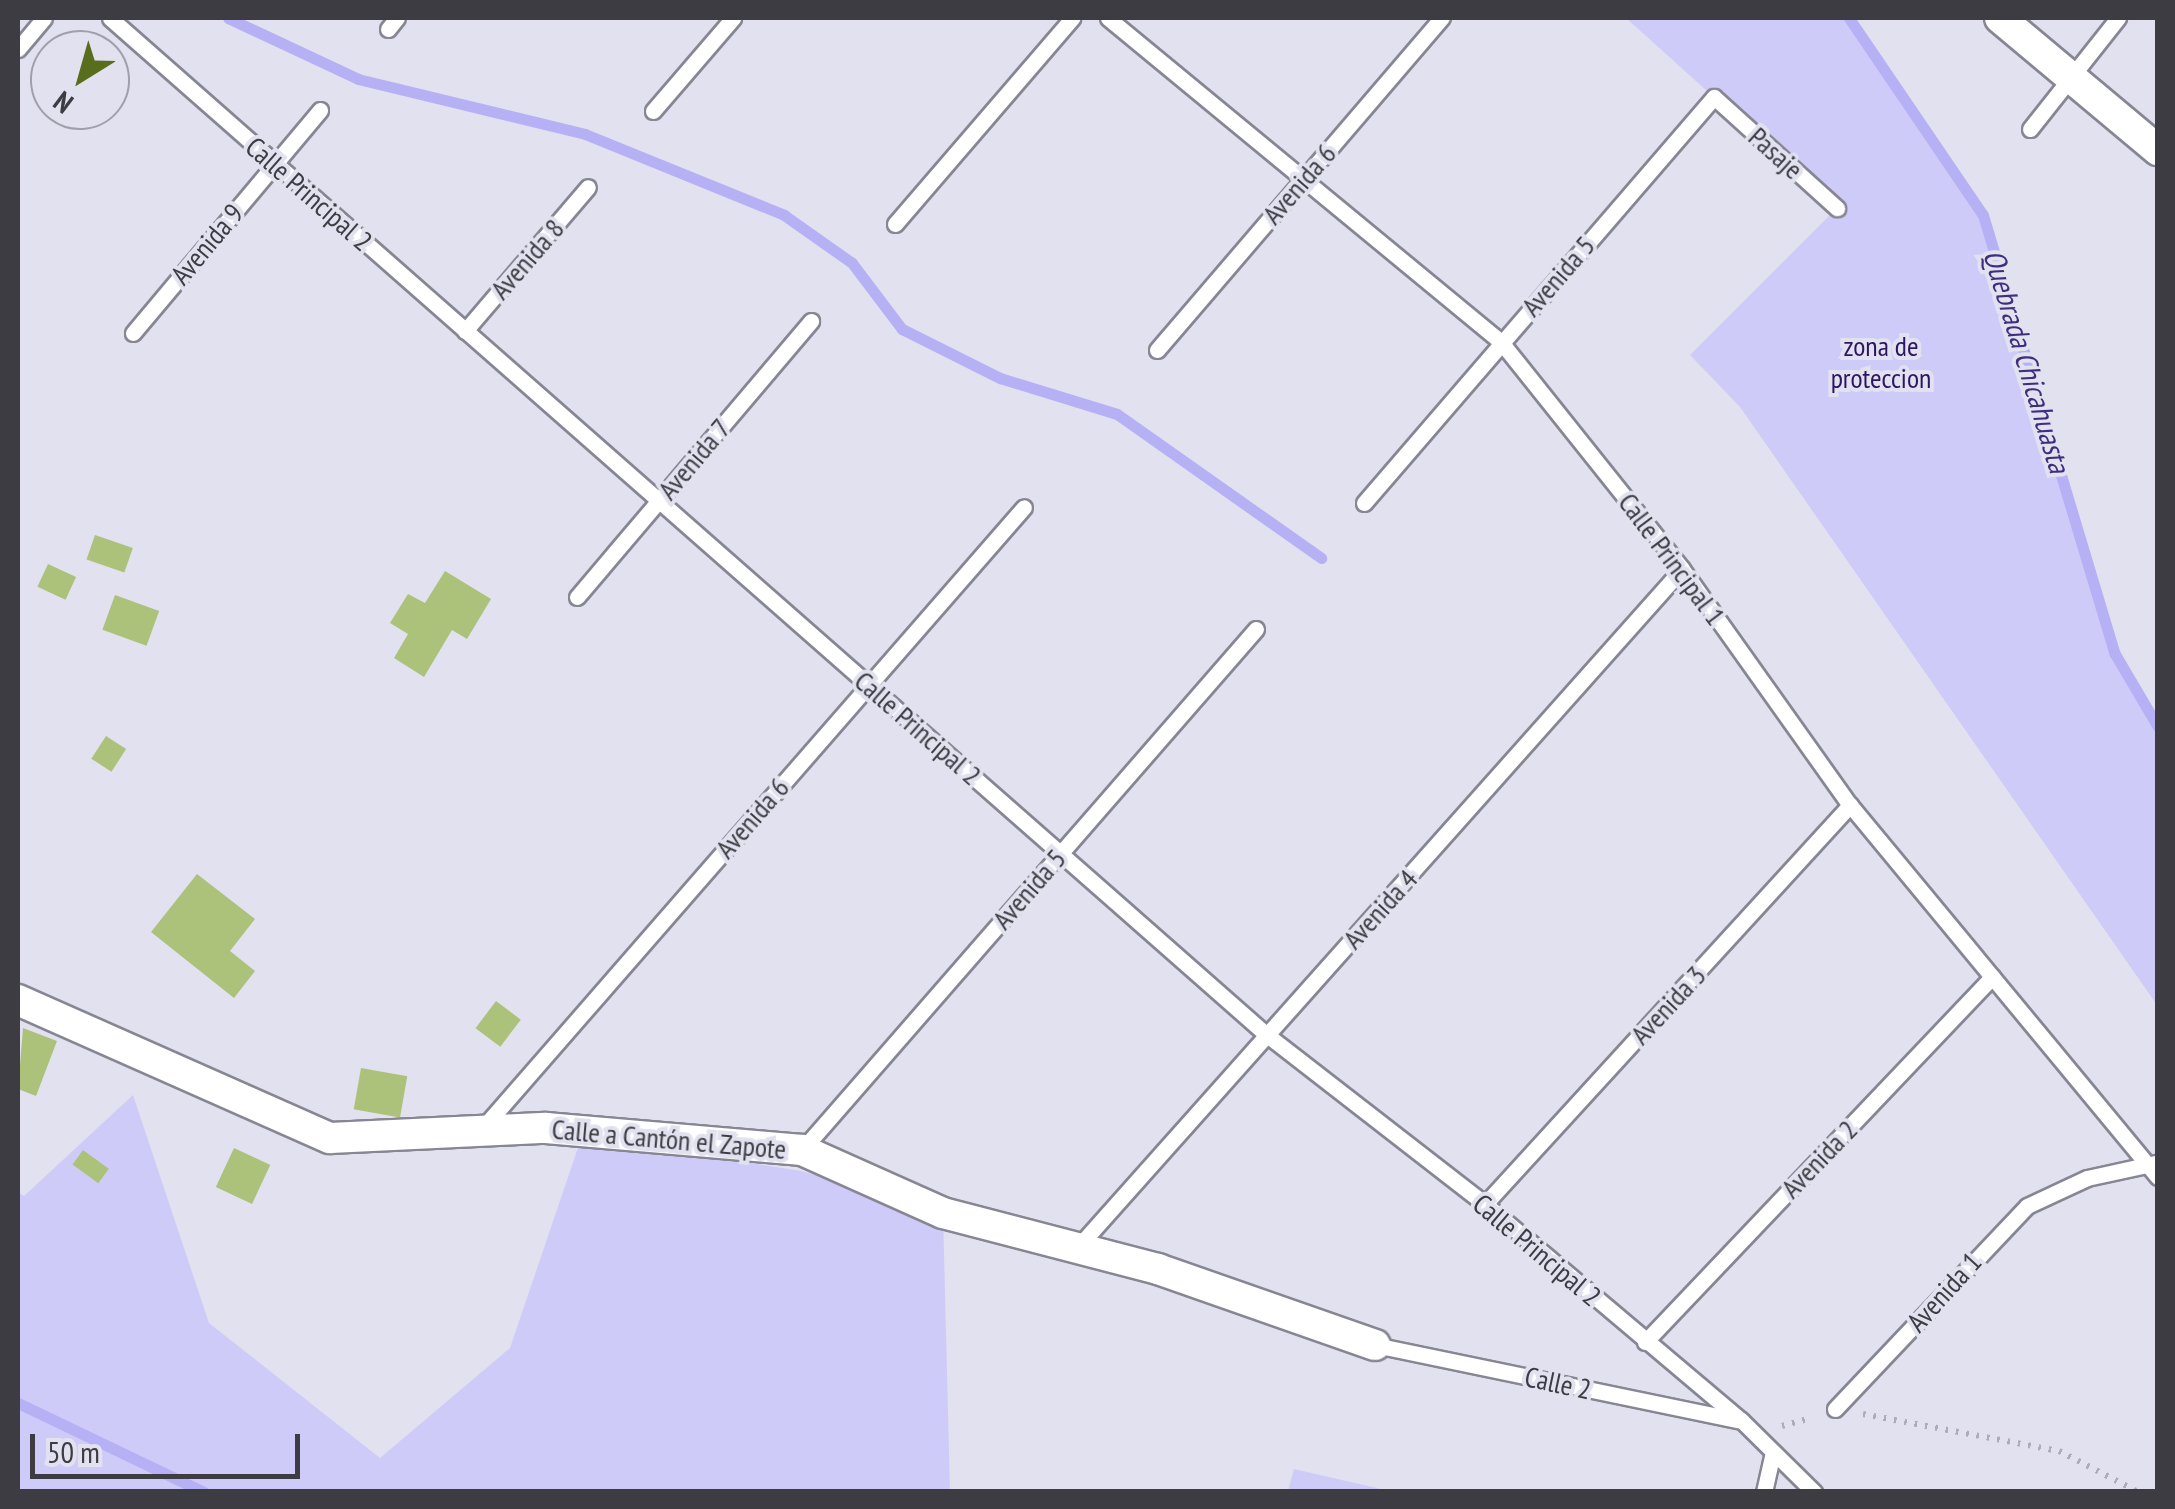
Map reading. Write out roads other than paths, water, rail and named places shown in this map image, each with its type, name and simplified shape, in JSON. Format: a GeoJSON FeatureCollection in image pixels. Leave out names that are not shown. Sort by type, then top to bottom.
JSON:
{"type":"FeatureCollection","features":[{"type":"Feature","properties":{"kind":"street"},"geometry":{"type":"LineString","coordinates":[[2000,18],[2158,150]]}},
{"type":"Feature","properties":{"kind":"street","name":"Calle a Cantón el Zapote"},"geometry":{"type":"LineString","coordinates":[[18,1000],[330,1138],[546,1128],[802,1150],[943,1212],[1077,1248],[1376,1346]]}},
{"type":"Feature","properties":{"kind":"lane"},"geometry":{"type":"LineString","coordinates":[[18,49],[44,18]]}},
{"type":"Feature","properties":{"kind":"lane","name":"Calle Principal 2"},"geometry":{"type":"LineString","coordinates":[[110,18],[1267,1035],[1485,1204],[1741,1420],[1814,1492]]}},
{"type":"Feature","properties":{"kind":"lane"},"geometry":{"type":"LineString","coordinates":[[653,111],[733,18]]}},
{"type":"Feature","properties":{"kind":"lane"},"geometry":{"type":"LineString","coordinates":[[896,224],[1072,18]]}},
{"type":"Feature","properties":{"kind":"lane","name":"Calle Principal 1"},"geometry":{"type":"LineString","coordinates":[[1108,18],[1501,342],[1682,569],[1850,805],[2155,1168]]}},
{"type":"Feature","properties":{"kind":"lane","name":"Avenida 6"},"geometry":{"type":"LineString","coordinates":[[1157,350],[1442,18]]}},
{"type":"Feature","properties":{"kind":"lane"},"geometry":{"type":"LineString","coordinates":[[2030,129],[2118,18]]}},
{"type":"Feature","properties":{"kind":"lane","name":"Pasaje"},"geometry":{"type":"LineString","coordinates":[[1714,97],[1837,208]]}},
{"type":"Feature","properties":{"kind":"lane","name":"Avenida 5"},"geometry":{"type":"LineString","coordinates":[[1364,503],[1714,97]]}},
{"type":"Feature","properties":{"kind":"lane","name":"Avenida 9"},"geometry":{"type":"LineString","coordinates":[[132,332],[320,110]]}},
{"type":"Feature","properties":{"kind":"lane","name":"Avenida 8"},"geometry":{"type":"LineString","coordinates":[[465,331],[588,187]]}},
{"type":"Feature","properties":{"kind":"lane","name":"Avenida 7"},"geometry":{"type":"LineString","coordinates":[[578,597],[811,322]]}},
{"type":"Feature","properties":{"kind":"lane","name":"Avenida 6"},"geometry":{"type":"LineString","coordinates":[[480,1130],[1024,507]]}},
{"type":"Feature","properties":{"kind":"lane","name":"Avenida 4"},"geometry":{"type":"LineString","coordinates":[[1077,1248],[1682,569]]}},
{"type":"Feature","properties":{"kind":"lane","name":"Avenida 5"},"geometry":{"type":"LineString","coordinates":[[802,1150],[1256,628]]}},
{"type":"Feature","properties":{"kind":"lane","name":"Avenida 3"},"geometry":{"type":"LineString","coordinates":[[1485,1204],[1850,805]]}},
{"type":"Feature","properties":{"kind":"lane","name":"Avenida 2"},"geometry":{"type":"LineString","coordinates":[[1645,1342],[1992,977]]}},
{"type":"Feature","properties":{"kind":"lane","name":"Avenida 1"},"geometry":{"type":"LineString","coordinates":[[1835,1409],[2027,1206],[2087,1178],[2155,1168]]}},
{"type":"Feature","properties":{"kind":"lane","name":"Calle 2"},"geometry":{"type":"LineString","coordinates":[[1376,1346],[1741,1420]]}},
{"type":"Feature","properties":{"kind":"lane"},"geometry":{"type":"LineString","coordinates":[[1764,1492],[1773,1452]]}},
{"type":"Feature","properties":{"kind":"waterway"},"geometry":{"type":"LineString","coordinates":[[228,18],[358,79],[585,134],[784,215],[852,263],[902,329],[1000,378],[1117,414],[1321,558]]}},
{"type":"Feature","properties":{"kind":"waterway","name":"Quebrada Chicahuasta"},"geometry":{"type":"LineString","coordinates":[[1849,18],[1983,215],[2115,654],[2158,727]]}},
{"type":"Feature","properties":{"kind":"waterway"},"geometry":{"type":"LineString","coordinates":[[18,1403],[204,1492]]}},
{"type":"Feature","properties":{"kind":"park label","name":"zona de proteccion"},"geometry":{"type":"Point","coordinates":[1881,362]}}]}
